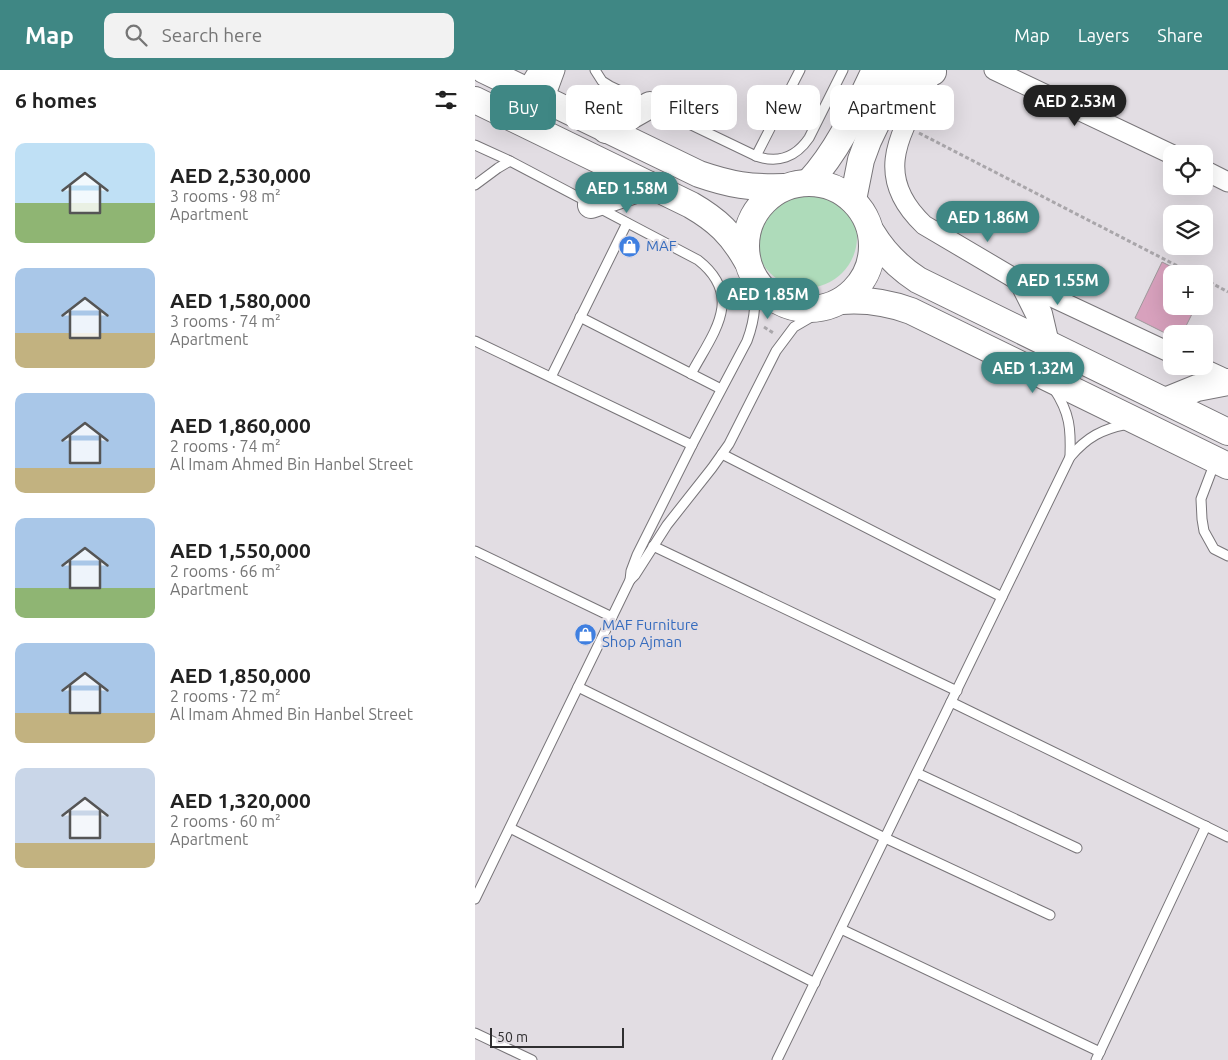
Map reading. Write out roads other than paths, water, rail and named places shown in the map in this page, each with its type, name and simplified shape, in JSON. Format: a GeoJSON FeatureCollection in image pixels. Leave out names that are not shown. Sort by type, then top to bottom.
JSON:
{"type":"FeatureCollection","features":[{"type":"Feature","properties":{"kind":"street"},"geometry":{"type":"LineString","coordinates":[[484,70],[530,85]]}},
{"type":"Feature","properties":{"kind":"street"},"geometry":{"type":"LineString","coordinates":[[538,85],[555,70]]}},
{"type":"Feature","properties":{"kind":"street"},"geometry":{"type":"LineString","coordinates":[[749,267],[745,243],[749,226],[757,210],[769,197],[797,185],[822,168],[840,141],[875,70]]}},
{"type":"Feature","properties":{"kind":"street"},"geometry":{"type":"LineString","coordinates":[[994,70],[1163,150]]}},
{"type":"Feature","properties":{"kind":"street"},"geometry":{"type":"LineString","coordinates":[[853,200],[867,141],[898,79],[934,71]]}},
{"type":"Feature","properties":{"kind":"street"},"geometry":{"type":"LineString","coordinates":[[934,71],[905,126],[895,152],[894,169],[897,185],[903,200],[912,214],[924,226],[1024,284],[1163,349]]}},
{"type":"Feature","properties":{"kind":"street"},"geometry":{"type":"LineString","coordinates":[[475,100],[691,205],[715,220],[737,243],[761,288],[776,300],[793,307],[812,310],[859,299],[894,304],[1222,463]]}},
{"type":"Feature","properties":{"kind":"street"},"geometry":{"type":"LineString","coordinates":[[641,110],[649,105]]}},
{"type":"Feature","properties":{"kind":"street"},"geometry":{"type":"LineString","coordinates":[[606,130],[699,174],[729,184],[744,186],[825,184],[840,190],[862,210],[872,233],[891,260],[903,271],[1046,344],[1228,432]]}},
{"type":"Feature","properties":{"kind":"street"},"geometry":{"type":"LineString","coordinates":[[1213,174],[1228,182]]}},
{"type":"Feature","properties":{"kind":"street"},"geometry":{"type":"LineString","coordinates":[[591,205],[650,185]]}},
{"type":"Feature","properties":{"kind":"street"},"geometry":{"type":"LineString","coordinates":[[836,303],[854,291],[864,279],[873,249],[872,233]]}},
{"type":"Feature","properties":{"kind":"street"},"geometry":{"type":"LineString","coordinates":[[1024,284],[1039,314],[1046,344]]}},
{"type":"Feature","properties":{"kind":"street"},"geometry":{"type":"LineString","coordinates":[[1213,373],[1228,381]]}},
{"type":"Feature","properties":{"kind":"street"},"geometry":{"type":"LineString","coordinates":[[1165,401],[1197,388],[1228,381]]}},
{"type":"Feature","properties":{"kind":"lane"},"geometry":{"type":"LineString","coordinates":[[595,70],[602,81],[649,105],[756,156],[775,160],[794,154],[803,147],[843,70]]}},
{"type":"Feature","properties":{"kind":"lane"},"geometry":{"type":"LineString","coordinates":[[756,156],[800,70]]}},
{"type":"Feature","properties":{"kind":"lane"},"geometry":{"type":"LineString","coordinates":[[475,144],[698,260],[711,270],[719,283],[723,299],[722,314],[691,374]]}},
{"type":"Feature","properties":{"kind":"lane"},"geometry":{"type":"LineString","coordinates":[[475,185],[510,161]]}},
{"type":"Feature","properties":{"kind":"lane"},"geometry":{"type":"LineString","coordinates":[[551,377],[627,223]]}},
{"type":"Feature","properties":{"kind":"lane"},"geometry":{"type":"LineString","coordinates":[[475,899],[630,580],[634,562],[692,445],[747,341],[753,325],[756,308],[755,290],[749,267]]}},
{"type":"Feature","properties":{"kind":"lane"},"geometry":{"type":"LineString","coordinates":[[630,580],[675,515],[722,454],[776,351],[784,340],[794,327],[836,303]]}},
{"type":"Feature","properties":{"kind":"lane"},"geometry":{"type":"LineString","coordinates":[[581,317],[721,389]]}},
{"type":"Feature","properties":{"kind":"lane"},"geometry":{"type":"LineString","coordinates":[[475,341],[692,445]]}},
{"type":"Feature","properties":{"kind":"lane"},"geometry":{"type":"LineString","coordinates":[[1046,377],[1065,406],[1069,417],[1070,457]]}},
{"type":"Feature","properties":{"kind":"lane"},"geometry":{"type":"LineString","coordinates":[[777,1060],[1070,457],[1086,440],[1096,434],[1138,422]]}},
{"type":"Feature","properties":{"kind":"lane"},"geometry":{"type":"LineString","coordinates":[[722,454],[1002,597]]}},
{"type":"Feature","properties":{"kind":"lane"},"geometry":{"type":"LineString","coordinates":[[1222,463],[1201,499],[1202,519],[1204,531],[1214,550],[1228,556]]}},
{"type":"Feature","properties":{"kind":"lane"},"geometry":{"type":"LineString","coordinates":[[653,546],[957,691]]}},
{"type":"Feature","properties":{"kind":"lane"},"geometry":{"type":"LineString","coordinates":[[475,550],[612,617]]}},
{"type":"Feature","properties":{"kind":"lane"},"geometry":{"type":"LineString","coordinates":[[578,687],[885,838],[1050,915]]}},
{"type":"Feature","properties":{"kind":"lane"},"geometry":{"type":"LineString","coordinates":[[951,702],[1228,837]]}},
{"type":"Feature","properties":{"kind":"lane"},"geometry":{"type":"LineString","coordinates":[[917,772],[1077,848]]}},
{"type":"Feature","properties":{"kind":"lane"},"geometry":{"type":"LineString","coordinates":[[841,929],[1098,1056],[1206,826]]}},
{"type":"Feature","properties":{"kind":"lane"},"geometry":{"type":"LineString","coordinates":[[509,828],[815,983]]}},
{"type":"Feature","properties":{"kind":"lane"},"geometry":{"type":"LineString","coordinates":[[475,1033],[532,1060]]}},
{"type":"Feature","properties":{"kind":"place","name":"MAF"},"geometry":{"type":"Point","coordinates":[630,246]}},
{"type":"Feature","properties":{"kind":"place","name":"MAF Furniture Shop Ajman"},"geometry":{"type":"Point","coordinates":[586,634]}}]}
